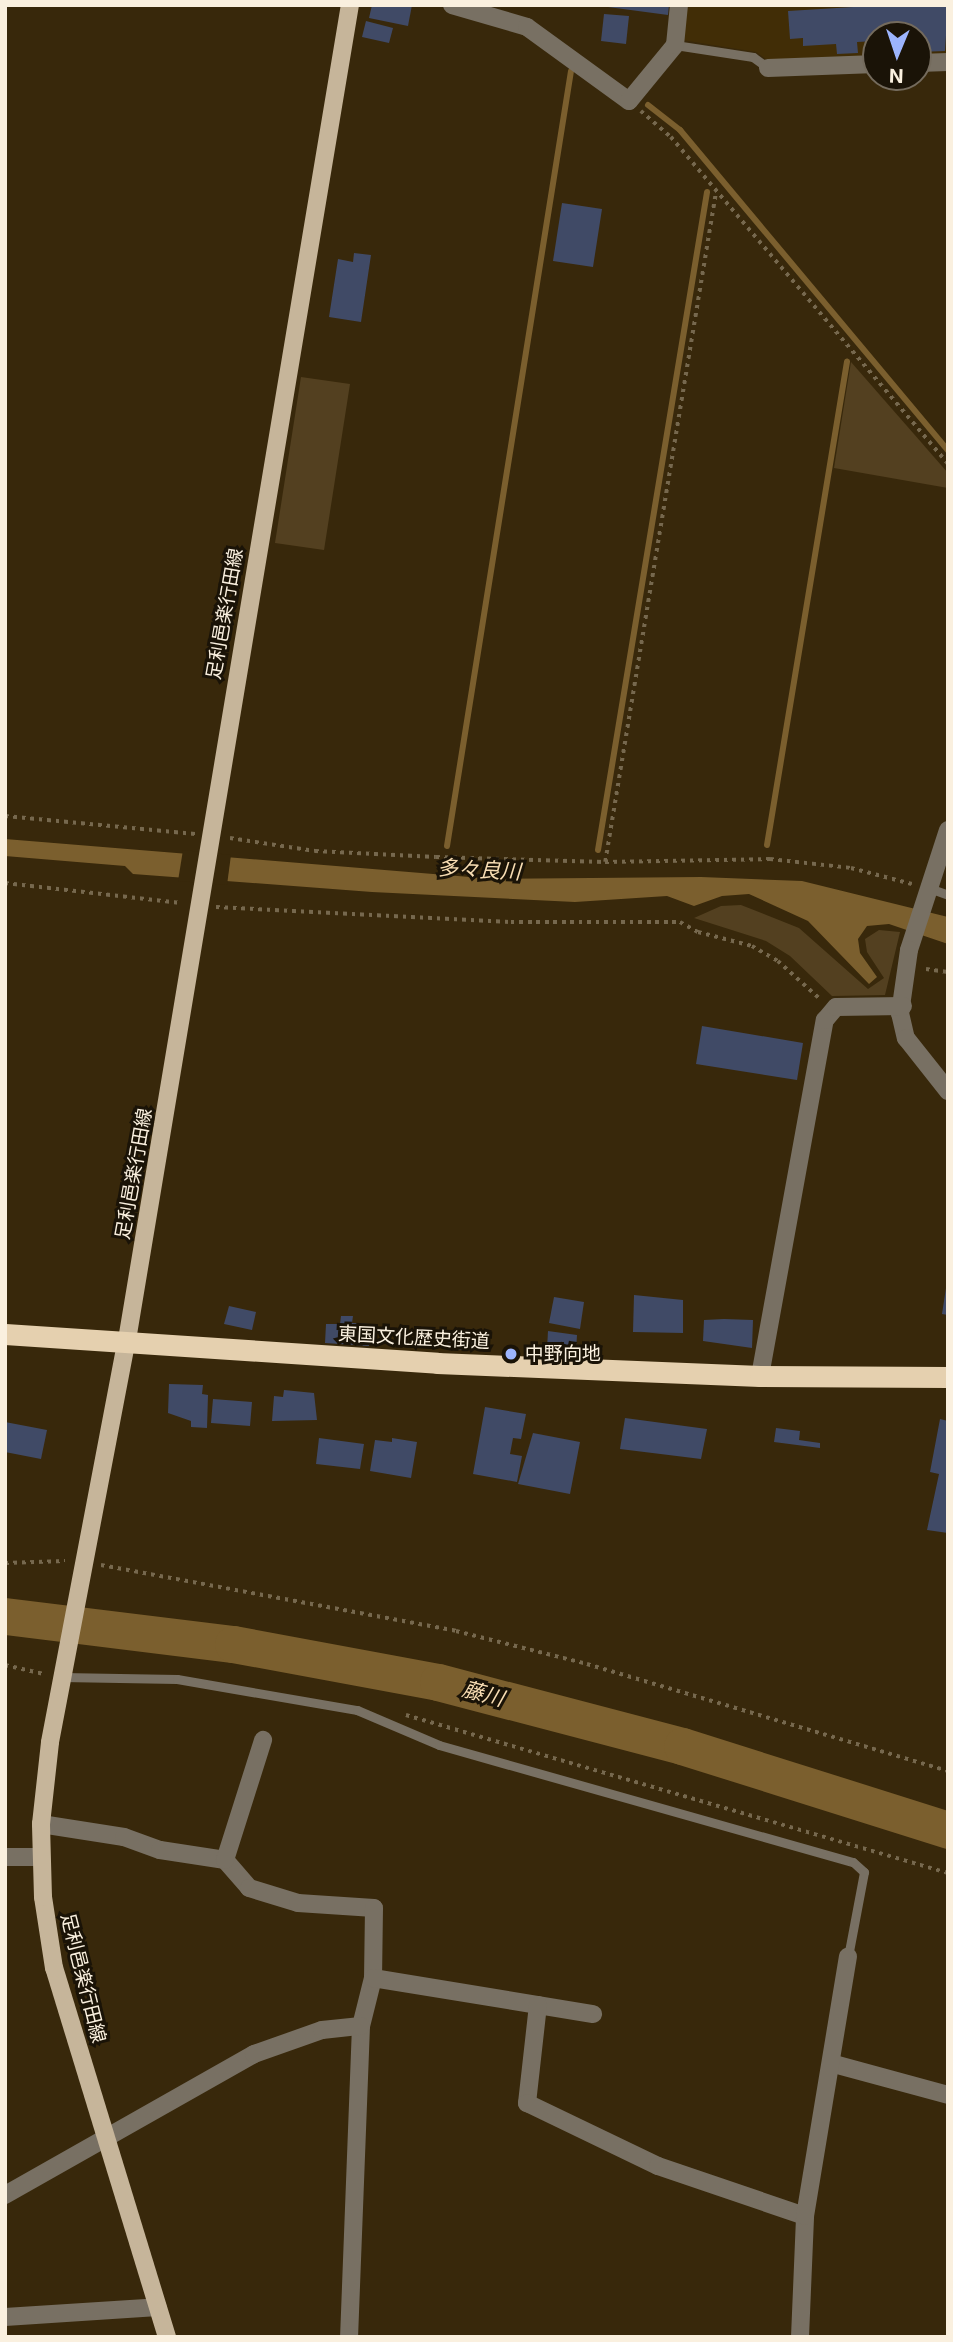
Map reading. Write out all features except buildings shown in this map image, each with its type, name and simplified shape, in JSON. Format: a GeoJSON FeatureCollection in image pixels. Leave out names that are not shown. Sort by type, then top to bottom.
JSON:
{"type":"FeatureCollection","features":[{"type":"Feature","properties":{"kind":"highway","name":"東国文化歴史街道"},"geometry":{"type":"LineString","coordinates":[[5,1334],[127,1340],[411,1361],[760,1376],[948,1377]]}},
{"type":"Feature","properties":{"kind":"main road","name":"足利邑楽行田線"},"geometry":{"type":"LineString","coordinates":[[167,2337],[54,1968],[40,1857],[41,1824],[63,1672],[127,1340],[349,5]]}},
{"type":"Feature","properties":{"kind":"street"},"geometry":{"type":"LineString","coordinates":[[452,5],[527,27],[629,101],[675,45],[679,5]]}},
{"type":"Feature","properties":{"kind":"street"},"geometry":{"type":"LineString","coordinates":[[768,68],[862,65]]}},
{"type":"Feature","properties":{"kind":"street"},"geometry":{"type":"LineString","coordinates":[[948,830],[909,957],[900,1013],[906,1038],[948,1091]]}},
{"type":"Feature","properties":{"kind":"street"},"geometry":{"type":"LineString","coordinates":[[760,1376],[825,1020],[836,1007],[903,1006]]}},
{"type":"Feature","properties":{"kind":"street"},"geometry":{"type":"LineString","coordinates":[[225,1860],[263,1740]]}},
{"type":"Feature","properties":{"kind":"street"},"geometry":{"type":"LineString","coordinates":[[41,1824],[124,1837],[160,1850],[225,1860],[250,1888],[298,1903],[374,1908],[373,1978],[361,2026],[349,2337]]}},
{"type":"Feature","properties":{"kind":"street"},"geometry":{"type":"LineString","coordinates":[[5,1857],[40,1857]]}},
{"type":"Feature","properties":{"kind":"street"},"geometry":{"type":"LineString","coordinates":[[800,2337],[805,2216],[834,2064],[848,1957]]}},
{"type":"Feature","properties":{"kind":"street"},"geometry":{"type":"LineString","coordinates":[[373,1978],[593,2014]]}},
{"type":"Feature","properties":{"kind":"street"},"geometry":{"type":"LineString","coordinates":[[538,2005],[527,2103],[658,2166],[805,2216]]}},
{"type":"Feature","properties":{"kind":"street"},"geometry":{"type":"LineString","coordinates":[[5,2195],[254,2054],[322,2030],[361,2026]]}},
{"type":"Feature","properties":{"kind":"street"},"geometry":{"type":"LineString","coordinates":[[834,2064],[948,2095]]}},
{"type":"Feature","properties":{"kind":"street"},"geometry":{"type":"LineString","coordinates":[[5,2316],[158,2307]]}},
{"type":"Feature","properties":{"kind":"lane"},"geometry":{"type":"LineString","coordinates":[[675,45],[753,57],[768,68]]}},
{"type":"Feature","properties":{"kind":"lane"},"geometry":{"type":"LineString","coordinates":[[928,891],[948,895]]}},
{"type":"Feature","properties":{"kind":"lane"},"geometry":{"type":"LineString","coordinates":[[63,1672],[177,1679],[357,1710],[439,1745],[853,1862],[864,1872],[848,1957]]}},
{"type":"Feature","properties":{"kind":"path"},"geometry":{"type":"LineString","coordinates":[[629,101],[671,136],[948,464]]}},
{"type":"Feature","properties":{"kind":"path"},"geometry":{"type":"LineString","coordinates":[[606,862],[716,191]]}},
{"type":"Feature","properties":{"kind":"path"},"geometry":{"type":"LineString","coordinates":[[5,816],[315,851],[606,862],[788,860],[851,868],[928,891]]}},
{"type":"Feature","properties":{"kind":"path"},"geometry":{"type":"LineString","coordinates":[[5,883],[199,901],[511,922],[680,922],[698,932],[752,946],[836,1007]]}},
{"type":"Feature","properties":{"kind":"path"},"geometry":{"type":"LineString","coordinates":[[909,957],[948,972]]}},
{"type":"Feature","properties":{"kind":"path"},"geometry":{"type":"LineString","coordinates":[[5,1563],[82,1569],[456,1631],[587,1664],[948,1771]]}},
{"type":"Feature","properties":{"kind":"path"},"geometry":{"type":"LineString","coordinates":[[5,1665],[43,1674]]}},
{"type":"Feature","properties":{"kind":"path"},"geometry":{"type":"LineString","coordinates":[[404,1714],[948,1873]]}},
{"type":"Feature","properties":{"kind":"shaded area"},"geometry":{"type":"Polygon","coordinates":[[[686,5],[948,5],[948,57],[932,58],[932,21],[862,21],[862,59],[770,62],[756,52],[682,40],[686,5]]]}},
{"type":"Feature","properties":{"kind":"shaded area"},"geometry":{"type":"Polygon","coordinates":[[[851,362],[948,473],[948,488],[834,468],[851,362]]]}},
{"type":"Feature","properties":{"kind":"shaded area"},"geometry":{"type":"Polygon","coordinates":[[[301,377],[350,384],[324,550],[275,543],[301,377]]]}},
{"type":"Feature","properties":{"kind":"shaded area"},"geometry":{"type":"Polygon","coordinates":[[[5,839],[494,879],[701,877],[802,881],[948,917],[948,944],[889,924],[867,926],[858,939],[860,953],[877,977],[869,984],[808,921],[749,894],[722,896],[694,906],[667,896],[575,902],[372,892],[133,874],[125,866],[5,856],[5,839]]]}},
{"type":"Feature","properties":{"kind":"shaded area"},"geometry":{"type":"Polygon","coordinates":[[[741,905],[799,928],[868,989],[884,978],[867,952],[865,939],[879,930],[900,932],[885,995],[832,996],[790,956],[766,941],[694,918],[721,906],[741,905]]]}},
{"type":"Feature","properties":{"kind":"pier"},"geometry":{"type":"Polygon","coordinates":[[[183,850],[231,855],[227,885],[178,881],[183,850]]]}},
{"type":"Feature","properties":{"kind":"waterway","name":"多々良川"},"geometry":{"type":"LineString","coordinates":[[447,846],[571,71]]}},
{"type":"Feature","properties":{"kind":"waterway"},"geometry":{"type":"LineString","coordinates":[[648,105],[680,130],[948,451]]}},
{"type":"Feature","properties":{"kind":"waterway"},"geometry":{"type":"LineString","coordinates":[[598,850],[707,192]]}},
{"type":"Feature","properties":{"kind":"waterway"},"geometry":{"type":"LineString","coordinates":[[767,845],[847,362]]}},
{"type":"Feature","properties":{"kind":"waterway","name":"藤川"},"geometry":{"type":"LineString","coordinates":[[5,1616],[233,1644],[438,1682],[682,1746],[948,1830]]}},
{"type":"Feature","properties":{"kind":"place","name":"中野向地"},"geometry":{"type":"Point","coordinates":[511,1354]}}]}
